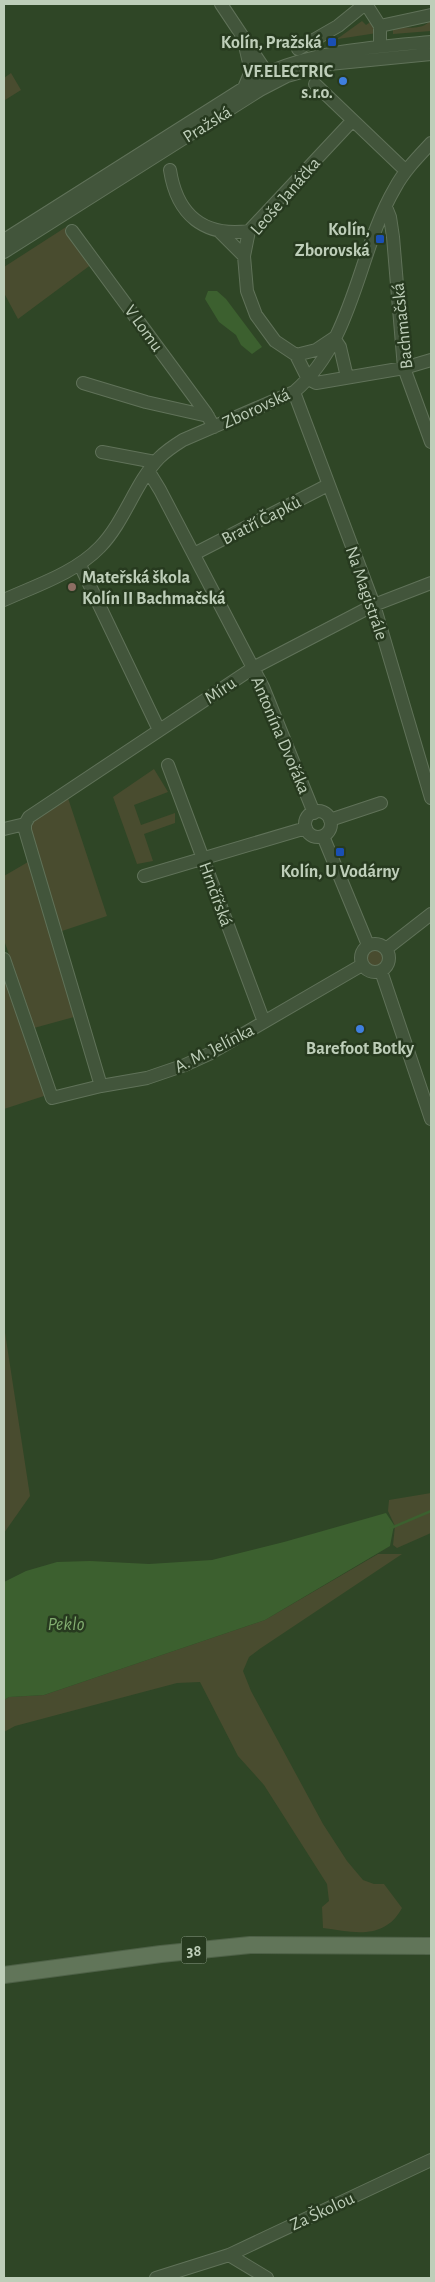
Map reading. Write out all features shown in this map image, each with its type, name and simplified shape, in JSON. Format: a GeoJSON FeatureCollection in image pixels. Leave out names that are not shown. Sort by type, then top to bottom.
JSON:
{"type":"FeatureCollection","features":[{"type":"Feature","properties":{"kind":"main road","name":"38"},"geometry":{"type":"LineString","coordinates":[[4,1975],[169,1953],[250,1945],[386,1944],[431,1946]]}},
{"type":"Feature","properties":{"kind":"street"},"geometry":{"type":"LineString","coordinates":[[221,4],[263,67],[269,72],[287,76]]}},
{"type":"Feature","properties":{"kind":"street"},"geometry":{"type":"LineString","coordinates":[[298,49],[338,26],[366,4],[380,26],[380,47]]}},
{"type":"Feature","properties":{"kind":"street"},"geometry":{"type":"LineString","coordinates":[[380,26],[431,15]]}},
{"type":"Feature","properties":{"kind":"street"},"geometry":{"type":"LineString","coordinates":[[238,29],[251,67],[250,77],[244,88]]}},
{"type":"Feature","properties":{"kind":"street","name":"Pražská"},"geometry":{"type":"LineString","coordinates":[[4,240],[269,72],[318,56],[431,42]]}},
{"type":"Feature","properties":{"kind":"street","name":"Pražská"},"geometry":{"type":"LineString","coordinates":[[4,252],[260,90],[287,76],[329,64],[431,54]]}},
{"type":"Feature","properties":{"kind":"street"},"geometry":{"type":"LineString","coordinates":[[260,90],[269,72]]}},
{"type":"Feature","properties":{"kind":"street"},"geometry":{"type":"LineString","coordinates":[[315,84],[406,171]]}},
{"type":"Feature","properties":{"kind":"street","name":"Leoše Janáčka"},"geometry":{"type":"LineString","coordinates":[[308,379],[296,355],[275,341],[256,315],[247,291],[244,256],[249,231],[352,121]]}},
{"type":"Feature","properties":{"kind":"street","name":"Zborovská"},"geometry":{"type":"LineString","coordinates":[[4,600],[80,565],[108,538],[123,517],[152,467],[184,440],[211,422],[294,392],[308,379],[348,312],[395,187],[406,171],[431,144]]}},
{"type":"Feature","properties":{"kind":"street"},"geometry":{"type":"LineString","coordinates":[[170,170],[174,187],[191,216],[204,226],[220,232],[249,231]]}},
{"type":"Feature","properties":{"kind":"street","name":"Bachmačská"},"geometry":{"type":"LineString","coordinates":[[386,207],[393,237],[404,368],[431,442]]}},
{"type":"Feature","properties":{"kind":"street","name":"V Lomu"},"geometry":{"type":"LineString","coordinates":[[72,231],[211,422]]}},
{"type":"Feature","properties":{"kind":"street"},"geometry":{"type":"LineString","coordinates":[[220,232],[244,256]]}},
{"type":"Feature","properties":{"kind":"street"},"geometry":{"type":"LineString","coordinates":[[296,355],[316,350],[334,338],[340,347],[347,377]]}},
{"type":"Feature","properties":{"kind":"street"},"geometry":{"type":"LineString","coordinates":[[308,379],[316,383],[404,368],[431,360]]}},
{"type":"Feature","properties":{"kind":"street"},"geometry":{"type":"LineString","coordinates":[[82,383],[211,422]]}},
{"type":"Feature","properties":{"kind":"street","name":"Na Magistrále"},"geometry":{"type":"LineString","coordinates":[[294,392],[374,605],[431,798]]}},
{"type":"Feature","properties":{"kind":"street"},"geometry":{"type":"LineString","coordinates":[[102,452],[152,467]]}},
{"type":"Feature","properties":{"kind":"street","name":"Antonína Dvořáka"},"geometry":{"type":"LineString","coordinates":[[152,467],[194,554],[253,668],[314,813]]}},
{"type":"Feature","properties":{"kind":"street","name":"Bratří Čapků"},"geometry":{"type":"LineString","coordinates":[[194,554],[328,485]]}},
{"type":"Feature","properties":{"kind":"street"},"geometry":{"type":"LineString","coordinates":[[80,565],[158,730]]}},
{"type":"Feature","properties":{"kind":"street","name":"Míru"},"geometry":{"type":"LineString","coordinates":[[4,829],[25,824],[29,817],[253,668],[374,605],[431,583]]}},
{"type":"Feature","properties":{"kind":"street","name":"Hrnčířská"},"geometry":{"type":"LineString","coordinates":[[168,765],[264,1022]]}},
{"type":"Feature","properties":{"kind":"street"},"geometry":{"type":"LineString","coordinates":[[330,820],[381,803]]}},
{"type":"Feature","properties":{"kind":"street"},"geometry":{"type":"LineString","coordinates":[[314,813],[324,813],[330,820],[330,828],[323,836],[313,836],[306,828],[306,821],[314,813]]}},
{"type":"Feature","properties":{"kind":"street"},"geometry":{"type":"LineString","coordinates":[[25,824],[101,1086]]}},
{"type":"Feature","properties":{"kind":"street"},"geometry":{"type":"LineString","coordinates":[[144,876],[306,828]]}},
{"type":"Feature","properties":{"kind":"street"},"geometry":{"type":"LineString","coordinates":[[323,836],[368,945]]}},
{"type":"Feature","properties":{"kind":"street"},"geometry":{"type":"LineString","coordinates":[[386,949],[431,914]]}},
{"type":"Feature","properties":{"kind":"street"},"geometry":{"type":"LineString","coordinates":[[378,944],[386,949],[389,961],[381,971],[370,972],[362,965],[361,953],[368,945],[378,944]]}},
{"type":"Feature","properties":{"kind":"street","name":"A. M. Jelínka"},"geometry":{"type":"LineString","coordinates":[[4,959],[52,1098],[101,1086],[147,1078],[186,1065],[362,965]]}},
{"type":"Feature","properties":{"kind":"street"},"geometry":{"type":"LineString","coordinates":[[381,971],[431,1119]]}},
{"type":"Feature","properties":{"kind":"street","name":"Za Školou"},"geometry":{"type":"LineString","coordinates":[[156,2278],[228,2255],[431,2160]]}},
{"type":"Feature","properties":{"kind":"street"},"geometry":{"type":"LineString","coordinates":[[228,2255],[267,2278]]}},
{"type":"Feature","properties":{"kind":"shaded area"},"geometry":{"type":"Polygon","coordinates":[[[431,20],[431,31],[393,34],[393,30],[388,27],[411,28],[427,24],[431,20]]]}},
{"type":"Feature","properties":{"kind":"shaded area"},"geometry":{"type":"Polygon","coordinates":[[[362,21],[366,25],[372,21],[377,33],[325,41],[332,34],[337,39],[362,21]]]}},
{"type":"Feature","properties":{"kind":"shaded area"},"geometry":{"type":"Polygon","coordinates":[[[11,73],[21,90],[5,100],[4,78],[11,73]]]}},
{"type":"Feature","properties":{"kind":"shaded area"},"geometry":{"type":"Polygon","coordinates":[[[66,227],[92,264],[18,319],[4,293],[4,267],[66,227]]]}},
{"type":"Feature","properties":{"kind":"shaded area"},"geometry":{"type":"Polygon","coordinates":[[[154,769],[168,792],[134,805],[141,825],[175,813],[175,823],[144,834],[153,861],[137,864],[113,797],[154,769]]]}},
{"type":"Feature","properties":{"kind":"shaded area"},"geometry":{"type":"Polygon","coordinates":[[[67,795],[107,916],[59,932],[28,825],[67,795]]]}},
{"type":"Feature","properties":{"kind":"shaded area"},"geometry":{"type":"Polygon","coordinates":[[[28,862],[74,1017],[34,1028],[4,940],[4,876],[28,862]]]}},
{"type":"Feature","properties":{"kind":"shaded area"},"geometry":{"type":"Polygon","coordinates":[[[375,948],[382,951],[385,958],[382,965],[375,968],[368,965],[365,958],[368,951],[375,948]]]}},
{"type":"Feature","properties":{"kind":"shaded area"},"geometry":{"type":"Polygon","coordinates":[[[4,970],[47,1095],[4,1109],[4,970]]]}},
{"type":"Feature","properties":{"kind":"shaded area"},"geometry":{"type":"Polygon","coordinates":[[[4,1326],[30,1496],[4,1533],[4,1326]]]}},
{"type":"Feature","properties":{"kind":"shaded area"},"geometry":{"type":"Polygon","coordinates":[[[431,1493],[431,1533],[397,1548],[393,1545],[395,1526],[388,1511],[389,1500],[431,1493]]]}},
{"type":"Feature","properties":{"kind":"shaded area"},"geometry":{"type":"Polygon","coordinates":[[[378,1554],[402,1554],[261,1648],[249,1657],[243,1671],[251,1691],[323,1824],[347,1861],[363,1880],[374,1884],[384,1884],[402,1908],[386,1926],[367,1932],[323,1928],[322,1907],[329,1901],[327,1884],[264,1785],[238,1756],[200,1682],[177,1683],[15,1726],[4,1732],[4,1700],[9,1697],[44,1695],[265,1620],[378,1554]]]}},
{"type":"Feature","properties":{"kind":"water"},"geometry":{"type":"Polygon","coordinates":[[[208,291],[217,291],[226,299],[262,347],[252,354],[241,345],[236,335],[219,322],[205,299],[208,291]]]}},
{"type":"Feature","properties":{"kind":"water","name":"Peklo"},"geometry":{"type":"Polygon","coordinates":[[[386,1513],[394,1525],[390,1546],[265,1620],[44,1695],[9,1697],[4,1700],[4,1582],[26,1571],[57,1562],[90,1561],[149,1564],[212,1560],[386,1513]]]}},
{"type":"Feature","properties":{"kind":"waterway","name":"Peklo"},"geometry":{"type":"LineString","coordinates":[[391,1528],[431,1511]]}},
{"type":"Feature","properties":{"kind":"place","name":"Kolín, Pražská"},"geometry":{"type":"Point","coordinates":[332,42]}},
{"type":"Feature","properties":{"kind":"place","name":"VF.ELECTRIC s.r.o."},"geometry":{"type":"Point","coordinates":[343,81]}},
{"type":"Feature","properties":{"kind":"place","name":"Kolín, Zborovská"},"geometry":{"type":"Point","coordinates":[380,239]}},
{"type":"Feature","properties":{"kind":"place","name":"Mateřská škola Kolín II Bachmačská"},"geometry":{"type":"Point","coordinates":[72,587]}},
{"type":"Feature","properties":{"kind":"place","name":"Kolín, U Vodárny"},"geometry":{"type":"Point","coordinates":[340,852]}},
{"type":"Feature","properties":{"kind":"place","name":"Barefoot Botky"},"geometry":{"type":"Point","coordinates":[360,1029]}}]}
